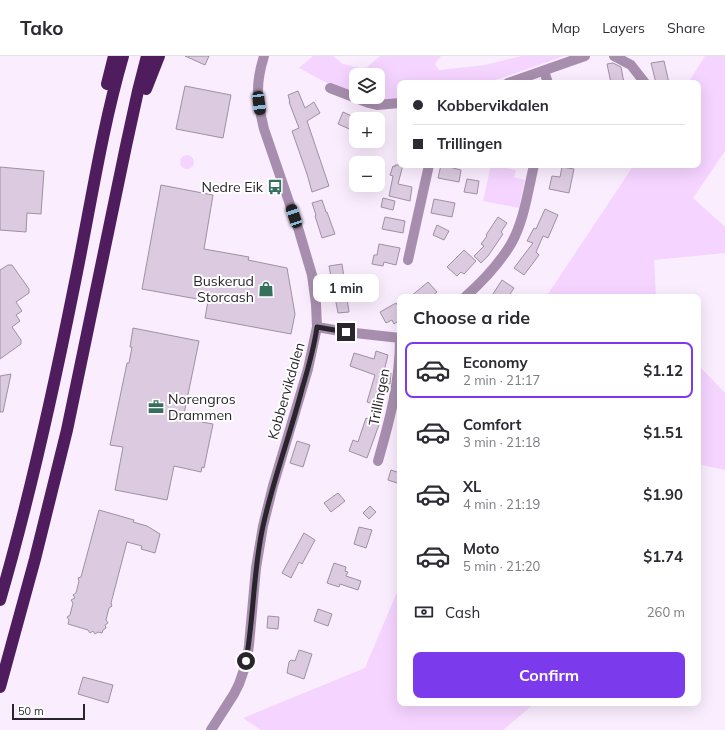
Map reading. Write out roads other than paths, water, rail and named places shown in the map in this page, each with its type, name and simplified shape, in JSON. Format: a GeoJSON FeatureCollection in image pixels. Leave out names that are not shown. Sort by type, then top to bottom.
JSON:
{"type":"FeatureCollection","features":[{"type":"Feature","properties":{"kind":"highway"},"geometry":{"type":"LineString","coordinates":[[108,115],[103,99],[114,56]]}},
{"type":"Feature","properties":{"kind":"highway"},"geometry":{"type":"LineString","coordinates":[[0,600],[44,427],[74,287],[108,115],[123,56]]}},
{"type":"Feature","properties":{"kind":"highway"},"geometry":{"type":"LineString","coordinates":[[0,687],[36,559],[67,430],[126,146],[147,56]]}},
{"type":"Feature","properties":{"kind":"highway"},"geometry":{"type":"LineString","coordinates":[[126,146],[159,56]]}},
{"type":"Feature","properties":{"kind":"street","name":"Kobbervikdalen"},"geometry":{"type":"LineString","coordinates":[[211,730],[234,694],[239,684],[246,661],[249,645],[256,568],[263,526],[273,486],[308,369],[317,327],[316,304],[312,275],[300,231],[264,129],[260,112],[258,80],[264,56]]}},
{"type":"Feature","properties":{"kind":"street"},"geometry":{"type":"LineString","coordinates":[[517,80],[585,56]]}},
{"type":"Feature","properties":{"kind":"street"},"geometry":{"type":"LineString","coordinates":[[614,56],[631,66],[643,80]]}},
{"type":"Feature","properties":{"kind":"street"},"geometry":{"type":"LineString","coordinates":[[544,71],[547,80]]}},
{"type":"Feature","properties":{"kind":"street"},"geometry":{"type":"LineString","coordinates":[[330,88],[357,100],[373,104],[397,103]]}},
{"type":"Feature","properties":{"kind":"street"},"geometry":{"type":"LineString","coordinates":[[408,260],[428,168]]}},
{"type":"Feature","properties":{"kind":"street"},"geometry":{"type":"LineString","coordinates":[[467,294],[498,262],[511,243],[523,213],[533,168]]}},
{"type":"Feature","properties":{"kind":"street","name":"Trillingen"},"geometry":{"type":"LineString","coordinates":[[317,327],[397,338]]}},
{"type":"Feature","properties":{"kind":"street","name":"Trillingen"},"geometry":{"type":"LineString","coordinates":[[378,461],[395,399],[397,382]]}},
{"type":"Feature","properties":{"kind":"place","name":"Nedre Eik"},"geometry":{"type":"Point","coordinates":[275,187]}},
{"type":"Feature","properties":{"kind":"place","name":"Buskerud Storcash"},"geometry":{"type":"Point","coordinates":[266,289]}},
{"type":"Feature","properties":{"kind":"place","name":"Norengros Drammen"},"geometry":{"type":"Point","coordinates":[156,407]}}]}
